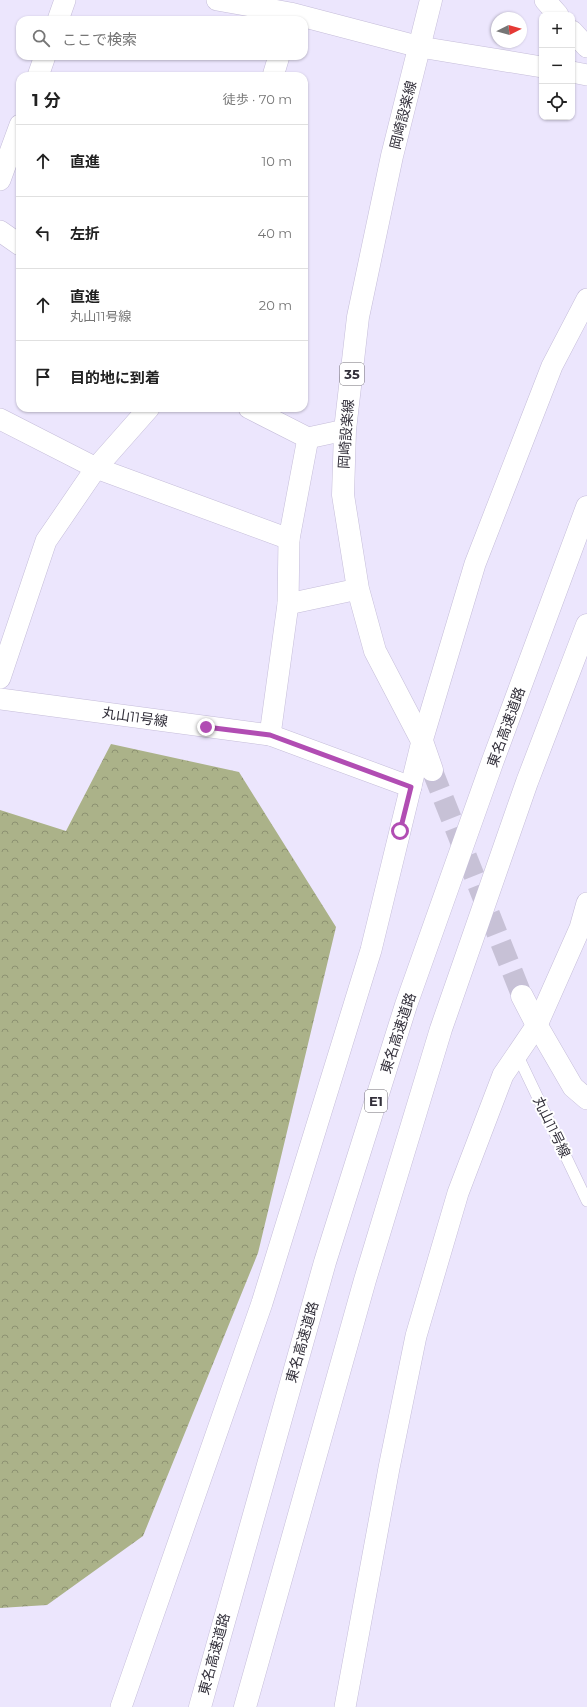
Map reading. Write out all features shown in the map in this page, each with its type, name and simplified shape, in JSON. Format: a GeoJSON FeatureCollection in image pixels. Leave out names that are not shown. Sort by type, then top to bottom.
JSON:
{"type":"FeatureCollection","features":[{"type":"Feature","properties":{"kind":"main road","name":"岡崎設楽線"},"geometry":{"type":"LineString","coordinates":[[431,0],[392,156],[358,317],[345,430],[343,495],[358,589],[375,651],[422,741],[432,770]]}},
{"type":"Feature","properties":{"kind":"main road","name":"東名高速道路"},"geometry":{"type":"LineString","coordinates":[[200,1707],[324,1262],[406,1005],[492,763],[587,507]]}},
{"type":"Feature","properties":{"kind":"main road"},"geometry":{"type":"LineString","coordinates":[[245,1707],[363,1287],[439,1036],[527,782],[587,625]]}},
{"type":"Feature","properties":{"kind":"main road"},"geometry":{"type":"LineString","coordinates":[[522,996],[537,1026]]}},
{"type":"Feature","properties":{"kind":"street"},"geometry":{"type":"LineString","coordinates":[[59,16],[65,0]]}},
{"type":"Feature","properties":{"kind":"street"},"geometry":{"type":"LineString","coordinates":[[217,0],[290,11],[420,47],[539,67]]}},
{"type":"Feature","properties":{"kind":"street"},"geometry":{"type":"LineString","coordinates":[[545,0],[555,12]]}},
{"type":"Feature","properties":{"kind":"street"},"geometry":{"type":"LineString","coordinates":[[575,34],[587,47]]}},
{"type":"Feature","properties":{"kind":"street"},"geometry":{"type":"LineString","coordinates":[[39,72],[44,60]]}},
{"type":"Feature","properties":{"kind":"street"},"geometry":{"type":"LineString","coordinates":[[275,72],[278,60]]}},
{"type":"Feature","properties":{"kind":"street"},"geometry":{"type":"LineString","coordinates":[[575,73],[587,75]]}},
{"type":"Feature","properties":{"kind":"street"},"geometry":{"type":"LineString","coordinates":[[0,180],[16,136]]}},
{"type":"Feature","properties":{"kind":"street"},"geometry":{"type":"LineString","coordinates":[[0,231],[16,243]]}},
{"type":"Feature","properties":{"kind":"street"},"geometry":{"type":"LineString","coordinates":[[121,1707],[262,1303],[371,950],[422,741],[475,564],[552,366],[587,300]]}},
{"type":"Feature","properties":{"kind":"street"},"geometry":{"type":"LineString","coordinates":[[0,678],[46,541],[96,468],[145,412]]}},
{"type":"Feature","properties":{"kind":"street"},"geometry":{"type":"LineString","coordinates":[[257,412],[308,438],[345,430]]}},
{"type":"Feature","properties":{"kind":"street"},"geometry":{"type":"LineString","coordinates":[[0,420],[96,468],[289,539]]}},
{"type":"Feature","properties":{"kind":"street"},"geometry":{"type":"LineString","coordinates":[[270,735],[288,604],[289,539],[308,438]]}},
{"type":"Feature","properties":{"kind":"street"},"geometry":{"type":"LineString","coordinates":[[288,604],[358,589]]}},
{"type":"Feature","properties":{"kind":"street","name":"丸山11号線"},"geometry":{"type":"LineString","coordinates":[[0,699],[270,735],[411,787]]}},
{"type":"Feature","properties":{"kind":"street"},"geometry":{"type":"LineString","coordinates":[[345,1707],[389,1468],[416,1336],[458,1193],[503,1074],[537,1026],[580,928],[587,904]]}},
{"type":"Feature","properties":{"kind":"street"},"geometry":{"type":"LineString","coordinates":[[537,1026],[573,1087],[587,1100]]}},
{"type":"Feature","properties":{"kind":"lane","name":"丸山11号線"},"geometry":{"type":"LineString","coordinates":[[517,1054],[587,1201]]}},
{"type":"Feature","properties":{"kind":"green space"},"geometry":{"type":"Polygon","coordinates":[[[111,744],[239,772],[336,927],[258,1253],[143,1536],[47,1605],[0,1608],[0,810],[66,831],[111,744]]]}},
{"type":"Feature","properties":{"kind":"tunnel"},"geometry":{"type":"LineString","coordinates":[[432,770],[522,996]]}},
{"type":"Feature","properties":{"kind":"route"},"geometry":{"type":"LineString","coordinates":[[206,727],[270,735],[411,787],[400,831]]}}]}
